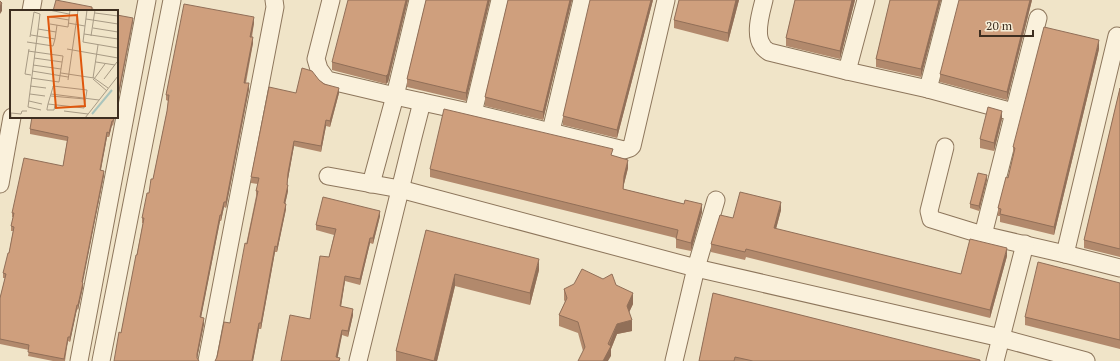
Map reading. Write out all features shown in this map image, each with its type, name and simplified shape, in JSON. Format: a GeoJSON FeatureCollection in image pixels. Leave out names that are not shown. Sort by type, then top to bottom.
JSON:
{"type":"FeatureCollection","features":[{"type":"Feature","properties":{"kind":"street"},"geometry":{"type":"LineString","coordinates":[[31,10],[33,0]]}},
{"type":"Feature","properties":{"kind":"street"},"geometry":{"type":"LineString","coordinates":[[78,361],[147,0]]}},
{"type":"Feature","properties":{"kind":"street"},"geometry":{"type":"LineString","coordinates":[[101,361],[172,0]]}},
{"type":"Feature","properties":{"kind":"street"},"geometry":{"type":"LineString","coordinates":[[207,361],[276,7],[274,0]]}},
{"type":"Feature","properties":{"kind":"street"},"geometry":{"type":"LineString","coordinates":[[331,0],[316,59],[319,69],[327,80],[551,131],[624,150],[630,148],[666,0]]}},
{"type":"Feature","properties":{"kind":"street"},"geometry":{"type":"LineString","coordinates":[[371,184],[395,96],[418,0]]}},
{"type":"Feature","properties":{"kind":"street"},"geometry":{"type":"LineString","coordinates":[[473,113],[500,0]]}},
{"type":"Feature","properties":{"kind":"street"},"geometry":{"type":"LineString","coordinates":[[551,131],[582,0]]}},
{"type":"Feature","properties":{"kind":"street"},"geometry":{"type":"LineString","coordinates":[[764,0],[759,20],[759,36],[761,44],[769,52],[928,89],[1013,112]]}},
{"type":"Feature","properties":{"kind":"street"},"geometry":{"type":"LineString","coordinates":[[847,71],[866,0]]}},
{"type":"Feature","properties":{"kind":"street"},"geometry":{"type":"LineString","coordinates":[[928,89],[951,0]]}},
{"type":"Feature","properties":{"kind":"street"},"geometry":{"type":"LineString","coordinates":[[983,236],[1013,112],[1038,18]]}},
{"type":"Feature","properties":{"kind":"street"},"geometry":{"type":"LineString","coordinates":[[1065,254],[1117,36]]}},
{"type":"Feature","properties":{"kind":"street"},"geometry":{"type":"LineString","coordinates":[[358,361],[422,102]]}},
{"type":"Feature","properties":{"kind":"street"},"geometry":{"type":"LineString","coordinates":[[0,184],[12,118]]}},
{"type":"Feature","properties":{"kind":"street"},"geometry":{"type":"LineString","coordinates":[[945,147],[929,211],[931,219],[983,236],[1025,244],[1120,268]]}},
{"type":"Feature","properties":{"kind":"street"},"geometry":{"type":"LineString","coordinates":[[117,160],[139,166]]}},
{"type":"Feature","properties":{"kind":"street"},"geometry":{"type":"LineString","coordinates":[[328,176],[400,190],[696,268],[1001,338],[1086,361]]}},
{"type":"Feature","properties":{"kind":"street"},"geometry":{"type":"LineString","coordinates":[[674,361],[696,268],[716,200]]}},
{"type":"Feature","properties":{"kind":"street"},"geometry":{"type":"LineString","coordinates":[[995,361],[1025,244]]}},
{"type":"Feature","properties":{"kind":"building"},"geometry":{"type":"Polygon","coordinates":[[[56,0],[92,7],[92,9],[96,10],[53,10],[56,0]]]}},
{"type":"Feature","properties":{"kind":"building"},"geometry":{"type":"Polygon","coordinates":[[[348,0],[406,0],[388,74],[386,76],[332,62],[348,0]]]}},
{"type":"Feature","properties":{"kind":"building"},"geometry":{"type":"Polygon","coordinates":[[[426,0],[488,0],[466,93],[407,79],[426,0]]]}},
{"type":"Feature","properties":{"kind":"building"},"geometry":{"type":"Polygon","coordinates":[[[508,0],[570,0],[543,112],[485,97],[508,0]]]}},
{"type":"Feature","properties":{"kind":"building"},"geometry":{"type":"Polygon","coordinates":[[[590,0],[651,0],[617,130],[563,116],[590,0]]]}},
{"type":"Feature","properties":{"kind":"building"},"geometry":{"type":"Polygon","coordinates":[[[679,0],[736,0],[728,33],[674,20],[679,0]]]}},
{"type":"Feature","properties":{"kind":"building"},"geometry":{"type":"Polygon","coordinates":[[[795,0],[852,0],[840,51],[786,38],[795,0]]]}},
{"type":"Feature","properties":{"kind":"building"},"geometry":{"type":"Polygon","coordinates":[[[890,0],[939,0],[921,69],[876,59],[890,0]]]}},
{"type":"Feature","properties":{"kind":"building"},"geometry":{"type":"Polygon","coordinates":[[[959,0],[1030,0],[1007,92],[940,74],[959,0]]]}},
{"type":"Feature","properties":{"kind":"building"},"geometry":{"type":"Polygon","coordinates":[[[184,4],[254,17],[250,37],[253,37],[244,83],[249,83],[226,202],[224,202],[220,215],[200,317],[204,318],[197,354],[199,361],[114,361],[119,332],[121,333],[137,255],[147,193],[149,193],[151,179],[153,179],[167,111],[169,95],[166,95],[184,4]]]}},
{"type":"Feature","properties":{"kind":"building"},"geometry":{"type":"Polygon","coordinates":[[[118,15],[133,18],[118,96],[118,15]]]}},
{"type":"Feature","properties":{"kind":"building"},"geometry":{"type":"Polygon","coordinates":[[[1044,27],[1099,40],[1054,227],[1000,214],[1001,209],[998,208],[1006,177],[1008,178],[1015,148],[1013,147],[1044,27]]]}},
{"type":"Feature","properties":{"kind":"building"},"geometry":{"type":"Polygon","coordinates":[[[302,68],[312,71],[324,84],[339,88],[330,121],[326,120],[321,146],[294,141],[284,203],[286,204],[277,247],[275,246],[261,323],[259,323],[253,361],[215,361],[224,322],[230,323],[245,243],[247,244],[258,191],[256,191],[259,178],[251,177],[269,87],[296,93],[302,68]]]}},
{"type":"Feature","properties":{"kind":"building"},"geometry":{"type":"Polygon","coordinates":[[[1120,88],[1120,249],[1084,240],[1120,88]]]}},
{"type":"Feature","properties":{"kind":"building"},"geometry":{"type":"Polygon","coordinates":[[[988,107],[1002,111],[994,143],[980,139],[988,107]]]}},
{"type":"Feature","properties":{"kind":"building"},"geometry":{"type":"Polygon","coordinates":[[[444,109],[613,149],[611,155],[628,160],[624,176],[623,189],[684,204],[685,200],[702,204],[691,243],[676,239],[678,230],[430,169],[444,109]]]}},
{"type":"Feature","properties":{"kind":"building"},"geometry":{"type":"Polygon","coordinates":[[[32,118],[114,118],[109,133],[107,132],[100,170],[104,171],[83,283],[70,337],[68,337],[64,359],[28,352],[29,345],[0,339],[0,298],[6,274],[3,273],[14,227],[11,226],[14,213],[12,213],[24,158],[63,166],[68,137],[30,129],[32,118]]]}},
{"type":"Feature","properties":{"kind":"building"},"geometry":{"type":"Polygon","coordinates":[[[978,173],[987,175],[979,206],[970,204],[978,173]]]}},
{"type":"Feature","properties":{"kind":"building"},"geometry":{"type":"Polygon","coordinates":[[[740,192],[781,202],[774,228],[961,274],[970,239],[1007,248],[990,310],[746,249],[745,252],[711,244],[720,215],[733,218],[740,192]]]}},
{"type":"Feature","properties":{"kind":"building"},"geometry":{"type":"Polygon","coordinates":[[[323,197],[380,211],[373,238],[370,238],[360,279],[345,276],[340,306],[353,309],[348,331],[342,330],[336,357],[340,358],[339,361],[281,361],[290,315],[310,319],[320,256],[329,257],[336,229],[316,225],[323,197]]]}},
{"type":"Feature","properties":{"kind":"building"},"geometry":{"type":"Polygon","coordinates":[[[426,230],[539,259],[530,293],[455,274],[434,361],[396,351],[426,230]]]}},
{"type":"Feature","properties":{"kind":"building"},"geometry":{"type":"Polygon","coordinates":[[[1038,262],[1120,283],[1120,340],[1025,317],[1038,262]]]}},
{"type":"Feature","properties":{"kind":"building"},"geometry":{"type":"Polygon","coordinates":[[[582,269],[603,279],[612,274],[616,285],[633,293],[627,306],[632,320],[617,324],[608,344],[611,346],[603,361],[578,361],[585,347],[578,322],[559,315],[567,298],[564,289],[574,284],[582,269]]]}},
{"type":"Feature","properties":{"kind":"building"},"geometry":{"type":"Polygon","coordinates":[[[713,293],[980,361],[753,361],[735,357],[734,361],[699,361],[713,293]]]}}]}
